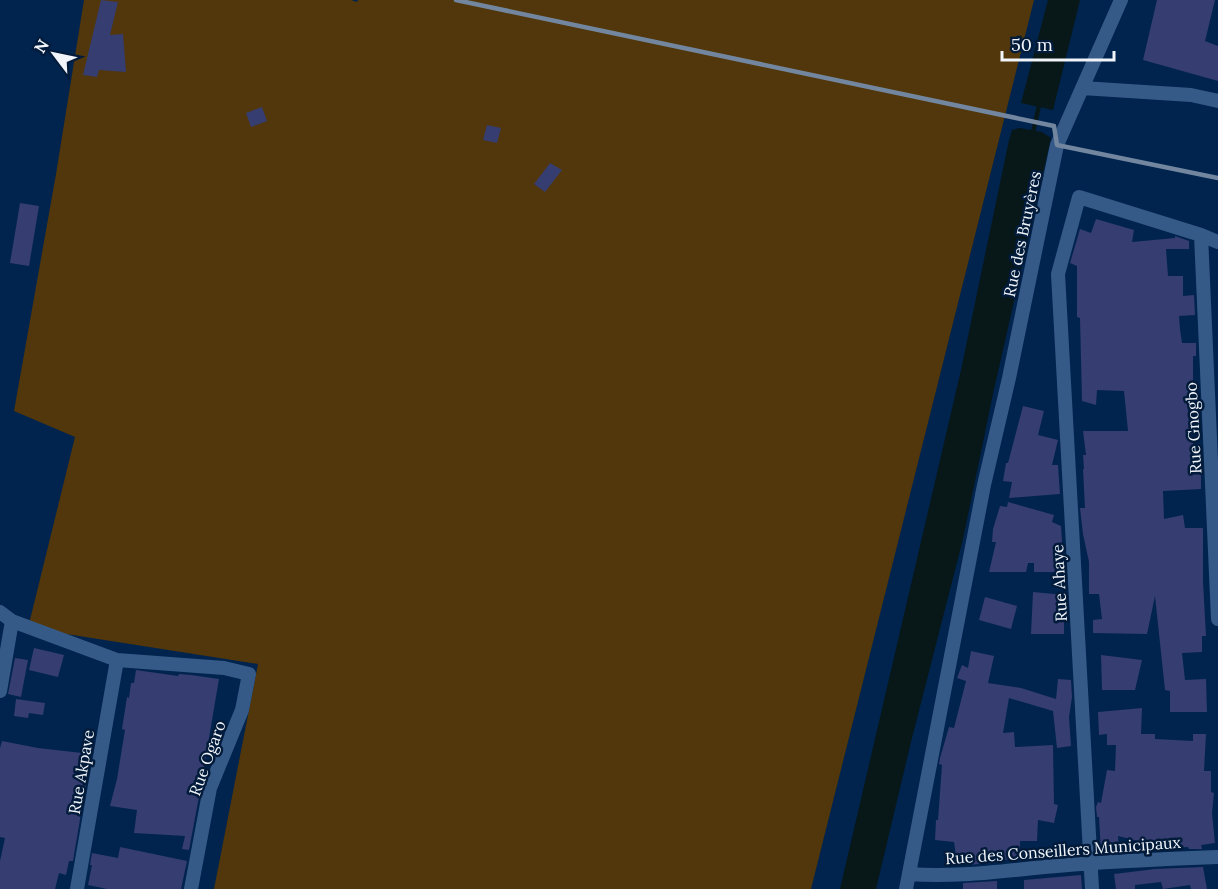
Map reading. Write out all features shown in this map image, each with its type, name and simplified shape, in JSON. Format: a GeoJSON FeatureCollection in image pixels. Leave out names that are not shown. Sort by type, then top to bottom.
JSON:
{"type":"FeatureCollection","features":[{"type":"Feature","properties":{"kind":"street","name":"Rue des Bruyères"},"geometry":{"type":"LineString","coordinates":[[906,889],[984,484],[1009,378],[1057,145],[1121,0]]}},
{"type":"Feature","properties":{"kind":"street"},"geometry":{"type":"LineString","coordinates":[[1082,88],[1191,95],[1218,101]]}},
{"type":"Feature","properties":{"kind":"street","name":"Rue Ahaye"},"geometry":{"type":"LineString","coordinates":[[1092,889],[1058,274],[1079,197],[1201,235]]}},
{"type":"Feature","properties":{"kind":"street"},"geometry":{"type":"LineString","coordinates":[[1201,235],[1218,242]]}},
{"type":"Feature","properties":{"kind":"street","name":"Rue Gnogbo"},"geometry":{"type":"LineString","coordinates":[[1201,235],[1218,619]]}},
{"type":"Feature","properties":{"kind":"street"},"geometry":{"type":"LineString","coordinates":[[0,612],[12,621],[117,660]]}},
{"type":"Feature","properties":{"kind":"street"},"geometry":{"type":"LineString","coordinates":[[0,691],[12,621]]}},
{"type":"Feature","properties":{"kind":"street","name":"Rue Ogaro"},"geometry":{"type":"LineString","coordinates":[[117,660],[224,668],[249,674],[242,710],[210,788],[190,889]]}},
{"type":"Feature","properties":{"kind":"street","name":"Rue Akpave"},"geometry":{"type":"LineString","coordinates":[[77,889],[117,660]]}},
{"type":"Feature","properties":{"kind":"street","name":"Rue des Conseillers Municipaux"},"geometry":{"type":"LineString","coordinates":[[909,874],[962,874],[1091,863],[1218,857]]}},
{"type":"Feature","properties":{"kind":"street"},"geometry":{"type":"LineString","coordinates":[[962,874],[962,889]]}},
{"type":"Feature","properties":{"kind":"shaded area"},"geometry":{"type":"Polygon","coordinates":[[[84,0],[351,0],[357,2],[358,0],[1034,0],[811,889],[214,889],[258,664],[28,628],[75,437],[14,411],[84,0]]]}},
{"type":"Feature","properties":{"kind":"shaded area"},"geometry":{"type":"Polygon","coordinates":[[[1048,0],[1080,0],[1053,110],[1021,103],[1048,0]]]}},
{"type":"Feature","properties":{"kind":"shaded area"},"geometry":{"type":"Polygon","coordinates":[[[1020,128],[1042,132],[1051,138],[963,539],[876,889],[840,889],[961,370],[1009,140],[1012,130],[1020,128]]]}},
{"type":"Feature","properties":{"kind":"building"},"geometry":{"type":"Polygon","coordinates":[[[101,0],[118,2],[110,35],[123,34],[126,72],[99,70],[97,77],[83,75],[101,0]]]}},
{"type":"Feature","properties":{"kind":"building"},"geometry":{"type":"Polygon","coordinates":[[[1157,0],[1215,0],[1205,41],[1218,46],[1218,81],[1143,60],[1157,0]]]}},
{"type":"Feature","properties":{"kind":"building"},"geometry":{"type":"Polygon","coordinates":[[[262,107],[267,121],[251,127],[246,113],[262,107]]]}},
{"type":"Feature","properties":{"kind":"building"},"geometry":{"type":"Polygon","coordinates":[[[487,125],[501,128],[497,143],[483,140],[487,125]]]}},
{"type":"Feature","properties":{"kind":"building"},"geometry":{"type":"Polygon","coordinates":[[[550,163],[562,170],[545,192],[534,184],[550,163]]]}},
{"type":"Feature","properties":{"kind":"building"},"geometry":{"type":"Polygon","coordinates":[[[20,203],[39,206],[29,266],[10,263],[20,203]]]}},
{"type":"Feature","properties":{"kind":"building"},"geometry":{"type":"Polygon","coordinates":[[[1096,219],[1134,230],[1132,242],[1175,238],[1175,236],[1189,241],[1189,249],[1166,249],[1168,276],[1183,276],[1183,296],[1194,295],[1195,315],[1179,316],[1182,343],[1196,343],[1196,356],[1193,356],[1193,397],[1187,397],[1190,442],[1193,441],[1194,456],[1198,456],[1197,474],[1201,474],[1201,489],[1163,491],[1164,519],[1183,515],[1185,528],[1203,528],[1206,636],[1202,636],[1202,652],[1182,653],[1185,680],[1206,679],[1207,712],[1170,712],[1170,691],[1165,690],[1155,596],[1147,634],[1093,633],[1093,620],[1102,619],[1099,594],[1089,594],[1089,562],[1080,508],[1085,508],[1083,455],[1086,455],[1083,431],[1128,431],[1124,391],[1097,390],[1096,405],[1082,401],[1080,318],[1077,317],[1077,266],[1070,263],[1080,229],[1091,233],[1096,219]]]}},
{"type":"Feature","properties":{"kind":"building"},"geometry":{"type":"Polygon","coordinates":[[[1023,406],[1044,411],[1038,435],[1058,440],[1052,465],[1058,465],[1060,494],[1009,498],[1012,482],[1003,481],[1023,406]]]}},
{"type":"Feature","properties":{"kind":"building"},"geometry":{"type":"Polygon","coordinates":[[[1008,502],[1054,515],[1052,522],[1061,526],[1064,572],[1034,572],[1034,563],[1028,563],[1026,572],[989,572],[996,542],[992,542],[993,529],[1000,506],[1007,507],[1008,502]]]}},
{"type":"Feature","properties":{"kind":"building"},"geometry":{"type":"Polygon","coordinates":[[[1033,592],[1065,595],[1062,619],[1064,619],[1064,634],[1031,634],[1033,592]]]}},
{"type":"Feature","properties":{"kind":"building"},"geometry":{"type":"Polygon","coordinates":[[[985,597],[1017,606],[1011,629],[979,620],[985,597]]]}},
{"type":"Feature","properties":{"kind":"building"},"geometry":{"type":"Polygon","coordinates":[[[34,648],[64,655],[58,677],[29,670],[34,648]]]}},
{"type":"Feature","properties":{"kind":"building"},"geometry":{"type":"Polygon","coordinates":[[[971,651],[994,656],[988,683],[1021,688],[1056,699],[1058,679],[1071,680],[1072,697],[1069,717],[1071,746],[1057,748],[1053,711],[1009,698],[1003,733],[1014,732],[1015,747],[1053,745],[1054,804],[1058,805],[1054,823],[1038,820],[1037,841],[1020,841],[1020,859],[963,865],[962,862],[957,863],[954,842],[935,840],[942,765],[939,764],[940,758],[949,727],[954,728],[966,681],[957,678],[962,665],[968,668],[971,651]]]}},
{"type":"Feature","properties":{"kind":"building"},"geometry":{"type":"Polygon","coordinates":[[[1101,655],[1142,660],[1135,690],[1102,690],[1101,655]]]}},
{"type":"Feature","properties":{"kind":"building"},"geometry":{"type":"Polygon","coordinates":[[[15,658],[28,660],[21,697],[8,694],[15,658]]]}},
{"type":"Feature","properties":{"kind":"building"},"geometry":{"type":"Polygon","coordinates":[[[136,670],[219,679],[203,773],[206,774],[201,786],[189,850],[182,849],[185,836],[134,833],[137,810],[110,806],[125,730],[122,729],[127,697],[129,698],[136,670]]]}},
{"type":"Feature","properties":{"kind":"building"},"geometry":{"type":"Polygon","coordinates":[[[16,699],[45,703],[43,715],[29,713],[28,718],[14,716],[16,699]]]}},
{"type":"Feature","properties":{"kind":"building"},"geometry":{"type":"Polygon","coordinates":[[[1142,708],[1141,734],[1155,734],[1155,739],[1193,741],[1193,734],[1206,734],[1204,771],[1211,771],[1215,843],[1201,845],[1202,849],[1189,849],[1188,847],[1150,849],[1150,844],[1118,836],[1119,851],[1101,852],[1099,817],[1097,817],[1096,807],[1098,802],[1101,803],[1107,770],[1115,771],[1116,745],[1107,745],[1107,734],[1099,735],[1098,712],[1142,708]]]}},
{"type":"Feature","properties":{"kind":"building"},"geometry":{"type":"Polygon","coordinates":[[[2,741],[91,754],[73,861],[69,861],[66,875],[59,873],[55,889],[0,889],[0,861],[5,838],[0,837],[0,748],[2,741]]]}},
{"type":"Feature","properties":{"kind":"building"},"geometry":{"type":"Polygon","coordinates":[[[120,847],[187,861],[181,889],[107,889],[88,885],[92,853],[118,858],[120,847]]]}},
{"type":"Feature","properties":{"kind":"building"},"geometry":{"type":"Polygon","coordinates":[[[1203,867],[1207,889],[1191,889],[1190,885],[1163,889],[1161,882],[1135,885],[1135,889],[1116,889],[1114,874],[1203,867]]]}},
{"type":"Feature","properties":{"kind":"building"},"geometry":{"type":"Polygon","coordinates":[[[1081,875],[1082,889],[1024,889],[1024,880],[1081,875]]]}},
{"type":"Feature","properties":{"kind":"building"},"geometry":{"type":"Polygon","coordinates":[[[997,881],[997,889],[963,889],[963,883],[997,881]]]}},
{"type":"Feature","properties":{"kind":"waterway"},"geometry":{"type":"LineString","coordinates":[[1032,137],[1040,101]]}},
{"type":"Feature","properties":{"kind":"railway"},"geometry":{"type":"LineString","coordinates":[[456,0],[1054,126],[1057,145],[1218,178]]}}]}
